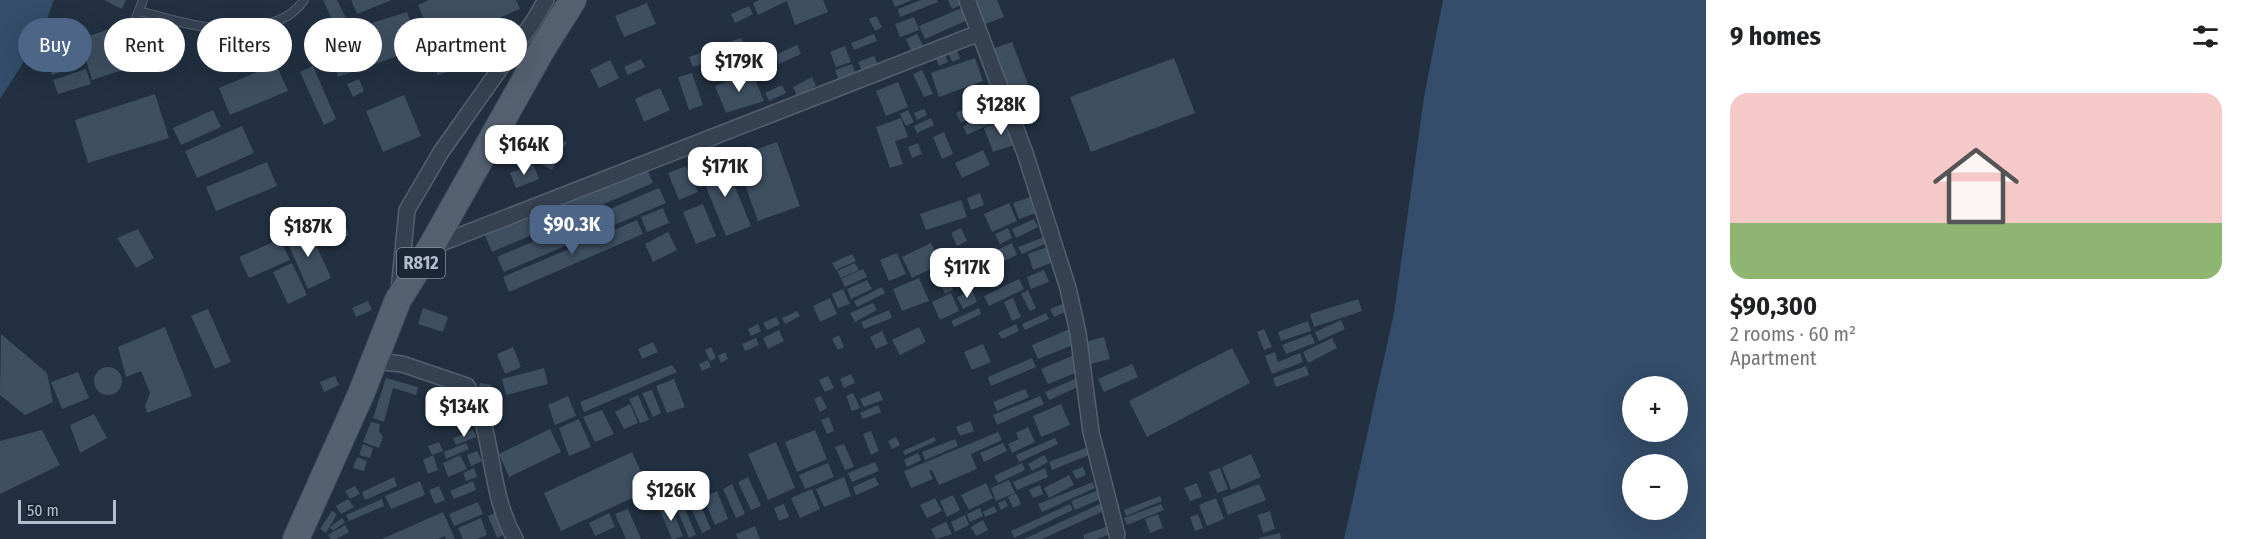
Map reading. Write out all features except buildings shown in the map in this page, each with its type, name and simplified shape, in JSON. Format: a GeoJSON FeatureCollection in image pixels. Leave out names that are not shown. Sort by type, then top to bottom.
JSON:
{"type":"FeatureCollection","features":[{"type":"Feature","properties":{"kind":"main road","name":"R812"},"geometry":{"type":"LineString","coordinates":[[296,539],[375,360],[398,300],[431,247],[544,46],[573,0]]}},
{"type":"Feature","properties":{"kind":"street"},"geometry":{"type":"LineString","coordinates":[[398,300],[407,210],[441,152],[533,22],[546,0]]}},
{"type":"Feature","properties":{"kind":"street"},"geometry":{"type":"LineString","coordinates":[[967,0],[1025,153],[1068,288],[1078,333],[1090,432],[1117,535]]}},
{"type":"Feature","properties":{"kind":"street"},"geometry":{"type":"LineString","coordinates":[[431,247],[979,33]]}},
{"type":"Feature","properties":{"kind":"street"},"geometry":{"type":"LineString","coordinates":[[375,360],[402,364],[467,386],[480,412],[494,483],[506,522],[515,539]]}},
{"type":"Feature","properties":{"kind":"lane"},"geometry":{"type":"LineString","coordinates":[[136,18],[143,0]]}},
{"type":"Feature","properties":{"kind":"lane"},"geometry":{"type":"LineString","coordinates":[[139,11],[206,28],[236,30],[271,24],[297,11],[304,0]]}},
{"type":"Feature","properties":{"kind":"water"},"geometry":{"type":"Polygon","coordinates":[[[0,0],[54,0],[47,18],[18,18],[18,71],[0,99],[0,0]]]}},
{"type":"Feature","properties":{"kind":"water"},"geometry":{"type":"Polygon","coordinates":[[[1443,0],[1706,0],[1706,539],[1344,539],[1394,313],[1424,97],[1443,0]]]}}]}
